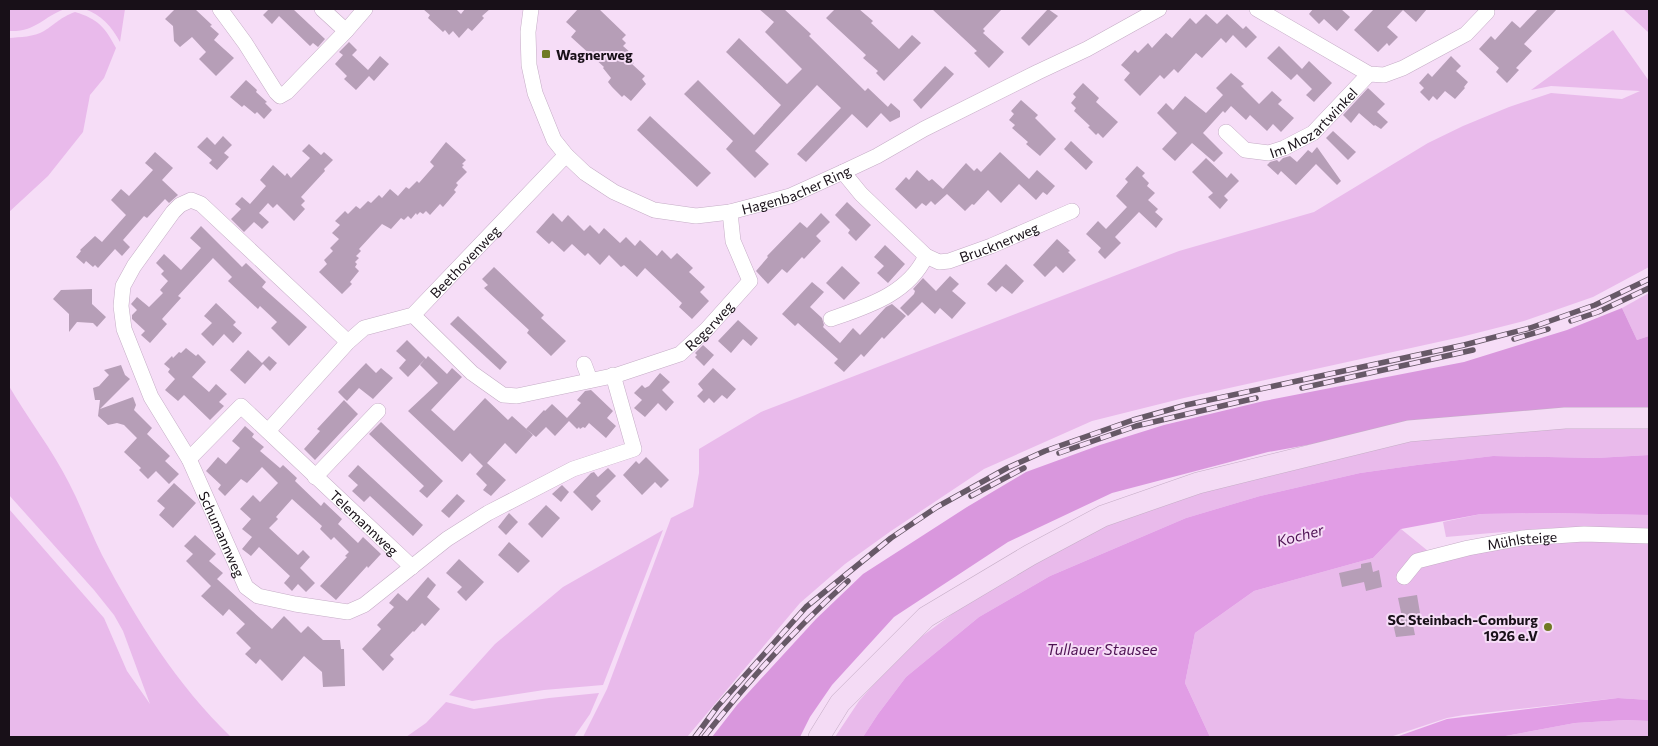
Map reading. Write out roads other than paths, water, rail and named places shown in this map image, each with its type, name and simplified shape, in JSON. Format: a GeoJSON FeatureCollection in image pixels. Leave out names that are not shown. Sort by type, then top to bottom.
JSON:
{"type":"FeatureCollection","features":[{"type":"Feature","properties":{"kind":"street"},"geometry":{"type":"LineString","coordinates":[[220,9],[280,96],[287,92],[365,9]]}},
{"type":"Feature","properties":{"kind":"street"},"geometry":{"type":"LineString","coordinates":[[322,9],[346,31]]}},
{"type":"Feature","properties":{"kind":"street","name":"Hagenbacher Ring"},"geometry":{"type":"LineString","coordinates":[[531,9],[528,32],[529,65],[535,93],[552,137],[566,155],[585,173],[614,192],[654,210],[696,216],[730,212],[790,196],[877,156],[924,129],[1088,49],[1159,9]]}},
{"type":"Feature","properties":{"kind":"street","name":"Im Mozartwinkel"},"geometry":{"type":"LineString","coordinates":[[1257,9],[1369,74],[1384,75],[1411,64],[1466,34],[1486,12]]}},
{"type":"Feature","properties":{"kind":"street","name":"Im Mozartwinkel"},"geometry":{"type":"LineString","coordinates":[[1226,132],[1245,150],[1269,153],[1284,148],[1313,133],[1369,74]]}},
{"type":"Feature","properties":{"kind":"street","name":"Beethovenweg"},"geometry":{"type":"LineString","coordinates":[[413,314],[566,155]]}},
{"type":"Feature","properties":{"kind":"street"},"geometry":{"type":"LineString","coordinates":[[831,319],[875,303],[899,290],[921,266],[926,256],[861,194],[843,172]]}},
{"type":"Feature","properties":{"kind":"street","name":"Schumannweg"},"geometry":{"type":"LineString","coordinates":[[348,342],[201,204],[191,200],[180,205],[173,212],[134,266],[123,286],[121,306],[124,329],[150,397],[189,459],[246,586],[258,596],[348,612],[364,605],[447,539],[488,513],[572,469],[634,449],[613,375]]}},
{"type":"Feature","properties":{"kind":"street","name":"Brucknerweg"},"geometry":{"type":"LineString","coordinates":[[926,256],[939,262],[949,261],[991,246],[1072,211]]}},
{"type":"Feature","properties":{"kind":"street","name":"Regerweg"},"geometry":{"type":"LineString","coordinates":[[413,314],[472,373],[503,395],[533,394],[613,375],[680,354],[707,329],[750,281],[734,241],[730,212]]}},
{"type":"Feature","properties":{"kind":"street"},"geometry":{"type":"LineString","coordinates":[[189,459],[241,406],[268,431],[348,342],[364,328],[413,314]]}},
{"type":"Feature","properties":{"kind":"street"},"geometry":{"type":"LineString","coordinates":[[584,364],[590,380]]}},
{"type":"Feature","properties":{"kind":"street"},"geometry":{"type":"LineString","coordinates":[[316,477],[378,411]]}},
{"type":"Feature","properties":{"kind":"street"},"geometry":{"type":"LineString","coordinates":[[819,737],[840,703],[926,617],[1030,555],[1103,516],[1198,483],[1409,431],[1565,418],[1649,418]]}},
{"type":"Feature","properties":{"kind":"street","name":"Telemannweg"},"geometry":{"type":"LineString","coordinates":[[268,431],[412,568]]}},
{"type":"Feature","properties":{"kind":"street","name":"Mühlsteige"},"geometry":{"type":"LineString","coordinates":[[1404,577],[1417,561],[1468,548],[1522,538],[1584,534],[1649,536]]}},
{"type":"Feature","properties":{"kind":"water","name":"Tullauer Stausee"},"geometry":{"type":"Polygon","coordinates":[[[1649,455],[1649,515],[1481,514],[1401,529],[1373,558],[1254,591],[1195,633],[1185,683],[1210,737],[863,737],[906,677],[979,617],[1050,576],[1186,518],[1260,496],[1360,473],[1417,465],[1493,456],[1596,458],[1649,455]]]}},
{"type":"Feature","properties":{"kind":"water"},"geometry":{"type":"Polygon","coordinates":[[[1618,698],[1649,700],[1649,721],[1626,720],[1575,723],[1500,737],[1396,737],[1447,719],[1618,698]]]}},
{"type":"Feature","properties":{"kind":"railway"},"geometry":{"type":"LineString","coordinates":[[695,737],[717,707],[806,607],[891,538],[937,507],[1007,468],[1045,451],[1133,420],[1186,405],[1464,345],[1530,328],[1595,305],[1649,279]]}},
{"type":"Feature","properties":{"kind":"railway"},"geometry":{"type":"LineString","coordinates":[[1571,321],[1598,312],[1649,288]]}},
{"type":"Feature","properties":{"kind":"railway"},"geometry":{"type":"LineString","coordinates":[[1514,339],[1548,329]]}},
{"type":"Feature","properties":{"kind":"railway"},"geometry":{"type":"LineString","coordinates":[[1302,388],[1473,350]]}},
{"type":"Feature","properties":{"kind":"railway"},"geometry":{"type":"LineString","coordinates":[[1059,453],[1136,426],[1256,398]]}},
{"type":"Feature","properties":{"kind":"railway"},"geometry":{"type":"LineString","coordinates":[[971,496],[1024,468]]}},
{"type":"Feature","properties":{"kind":"railway"},"geometry":{"type":"LineString","coordinates":[[704,737],[773,656],[848,581]]}},
{"type":"Feature","properties":{"kind":"place","name":"Wagnerweg"},"geometry":{"type":"Point","coordinates":[546,54]}},
{"type":"Feature","properties":{"kind":"place","name":"SC Steinbach-Comburg 1926 e.V"},"geometry":{"type":"Point","coordinates":[1548,627]}},
{"type":"Feature","properties":{"kind":"water label","name":"Kocher"},"geometry":{"type":"Point","coordinates":[1300,535]}}]}
